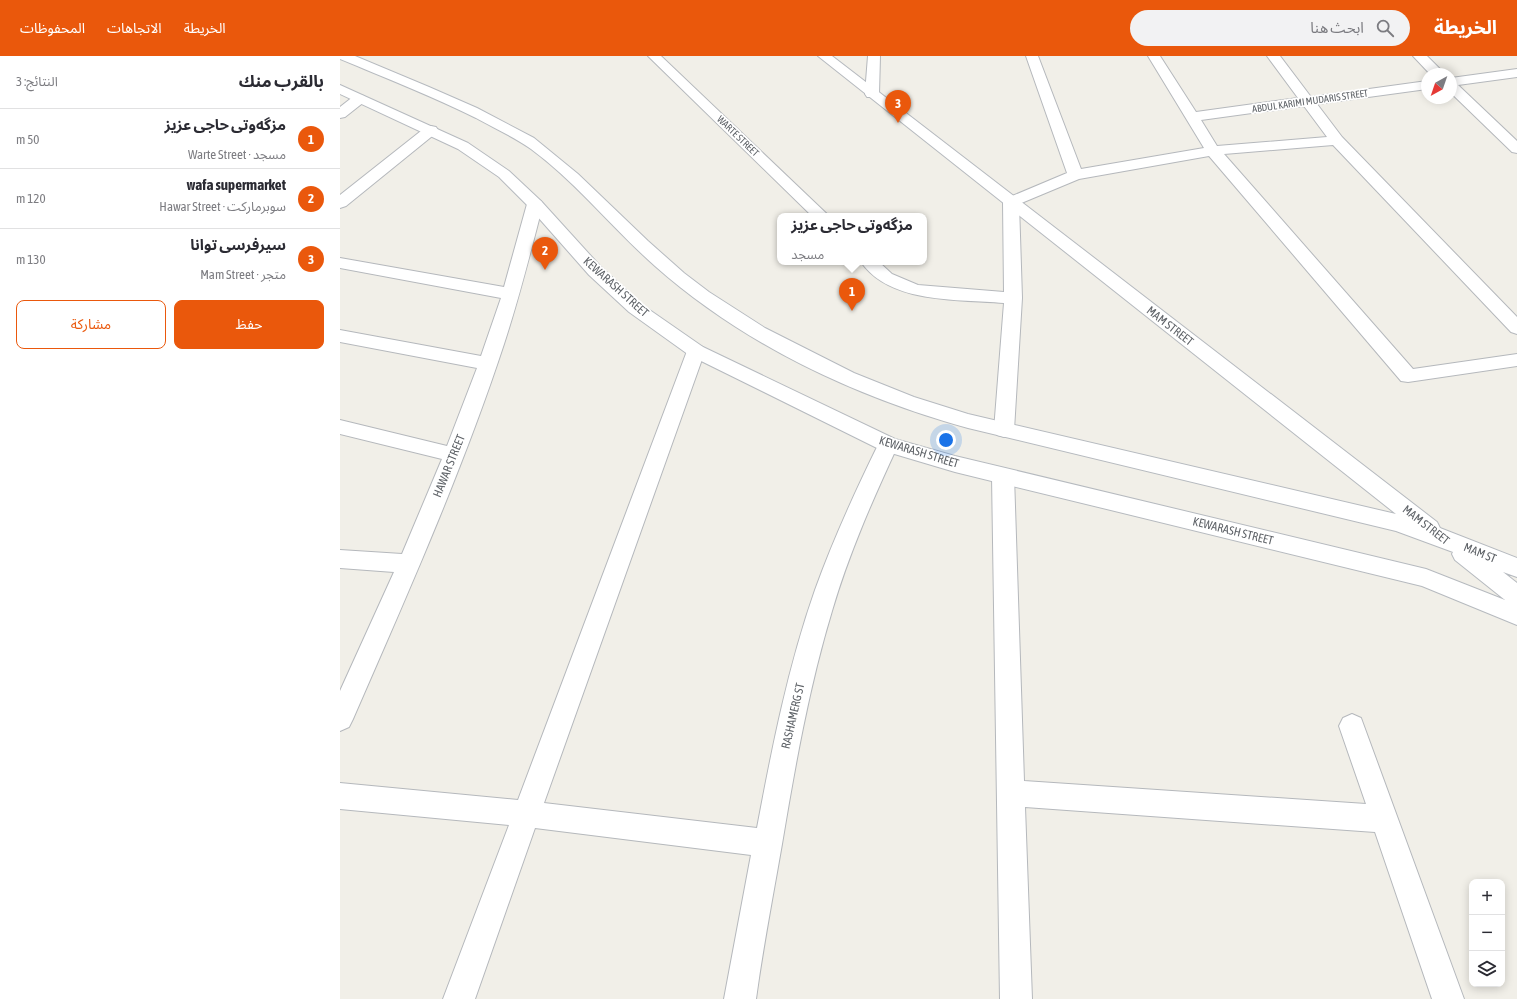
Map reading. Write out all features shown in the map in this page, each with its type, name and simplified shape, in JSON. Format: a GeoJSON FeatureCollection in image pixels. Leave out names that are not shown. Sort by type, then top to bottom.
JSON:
{"type":"FeatureCollection","features":[{"type":"Feature","properties":{"kind":"street"},"geometry":{"type":"LineString","coordinates":[[344,56],[441,96],[503,126],[536,146],[566,170],[639,242],[677,276],[720,309],[760,333],[864,385],[893,397],[945,414],[1004,430],[1340,508],[1398,523],[1442,538]]}},
{"type":"Feature","properties":{"kind":"street","name":"WARTE STREET"},"geometry":{"type":"LineString","coordinates":[[654,56],[818,213]]}},
{"type":"Feature","properties":{"kind":"street","name":"MAM STREET"},"geometry":{"type":"LineString","coordinates":[[824,56],[1517,596]]}},
{"type":"Feature","properties":{"kind":"street"},"geometry":{"type":"LineString","coordinates":[[872,94],[874,56]]}},
{"type":"Feature","properties":{"kind":"street"},"geometry":{"type":"LineString","coordinates":[[1032,56],[1075,175]]}},
{"type":"Feature","properties":{"kind":"street"},"geometry":{"type":"LineString","coordinates":[[1154,56],[1213,150],[1408,376],[1517,360]]}},
{"type":"Feature","properties":{"kind":"street"},"geometry":{"type":"LineString","coordinates":[[1273,56],[1337,140],[1514,322]]}},
{"type":"Feature","properties":{"kind":"street"},"geometry":{"type":"LineString","coordinates":[[1419,56],[1432,68]]}},
{"type":"Feature","properties":{"kind":"street"},"geometry":{"type":"LineString","coordinates":[[1457,81],[1517,73]]}},
{"type":"Feature","properties":{"kind":"street","name":"ABDUL KARIMI MUDARIS STREET"},"geometry":{"type":"LineString","coordinates":[[1192,117],[1421,86]]}},
{"type":"Feature","properties":{"kind":"street","name":"KEWARASH STREET"},"geometry":{"type":"LineString","coordinates":[[340,89],[359,99],[431,130],[483,158],[504,174],[535,204],[595,271],[629,303],[696,351],[888,445],[1003,476],[1426,578],[1517,615]]}},
{"type":"Feature","properties":{"kind":"street"},"geometry":{"type":"LineString","coordinates":[[1457,91],[1511,137],[1517,149]]}},
{"type":"Feature","properties":{"kind":"street"},"geometry":{"type":"LineString","coordinates":[[340,114],[359,99]]}},
{"type":"Feature","properties":{"kind":"street"},"geometry":{"type":"LineString","coordinates":[[340,203],[431,130]]}},
{"type":"Feature","properties":{"kind":"street"},"geometry":{"type":"LineString","coordinates":[[1004,430],[1013,298],[1011,202],[1075,175],[1213,150],[1337,140]]}},
{"type":"Feature","properties":{"kind":"street","name":"HAWAR STREET"},"geometry":{"type":"LineString","coordinates":[[340,719],[410,564],[454,455],[488,364],[511,294],[535,204]]}},
{"type":"Feature","properties":{"kind":"street"},"geometry":{"type":"LineString","coordinates":[[340,263],[511,294]]}},
{"type":"Feature","properties":{"kind":"street"},"geometry":{"type":"LineString","coordinates":[[872,265],[886,278],[915,290],[1013,298]]}},
{"type":"Feature","properties":{"kind":"street"},"geometry":{"type":"LineString","coordinates":[[340,336],[488,364]]}},
{"type":"Feature","properties":{"kind":"street"},"geometry":{"type":"LineString","coordinates":[[459,999],[528,814],[696,351]]}},
{"type":"Feature","properties":{"kind":"street"},"geometry":{"type":"LineString","coordinates":[[340,427],[454,455]]}},
{"type":"Feature","properties":{"kind":"street","name":"RASHAMERG ST"},"geometry":{"type":"LineString","coordinates":[[740,999],[750,930],[768,843],[783,755],[801,678],[820,610],[842,549],[864,494],[888,445]]}},
{"type":"Feature","properties":{"kind":"street"},"geometry":{"type":"LineString","coordinates":[[1003,476],[1016,999]]}},
{"type":"Feature","properties":{"kind":"street","name":"MAM ST"},"geometry":{"type":"LineString","coordinates":[[1442,538],[1517,568]]}},
{"type":"Feature","properties":{"kind":"street"},"geometry":{"type":"LineString","coordinates":[[340,559],[410,564]]}},
{"type":"Feature","properties":{"kind":"street"},"geometry":{"type":"LineString","coordinates":[[1352,726],[1448,999]]}},
{"type":"Feature","properties":{"kind":"street"},"geometry":{"type":"LineString","coordinates":[[1011,793],[1385,819]]}},
{"type":"Feature","properties":{"kind":"street"},"geometry":{"type":"LineString","coordinates":[[340,796],[528,814],[768,843]]}},
{"type":"Feature","properties":{"kind":"place","name":"سيرفرسى توانا"},"geometry":{"type":"Point","coordinates":[898,123]}},
{"type":"Feature","properties":{"kind":"place","name":"wafa supermarket"},"geometry":{"type":"Point","coordinates":[545,270]}},
{"type":"Feature","properties":{"kind":"place","name":"مزگەوتی حاجی عزیز"},"geometry":{"type":"Point","coordinates":[852,311]}}]}
